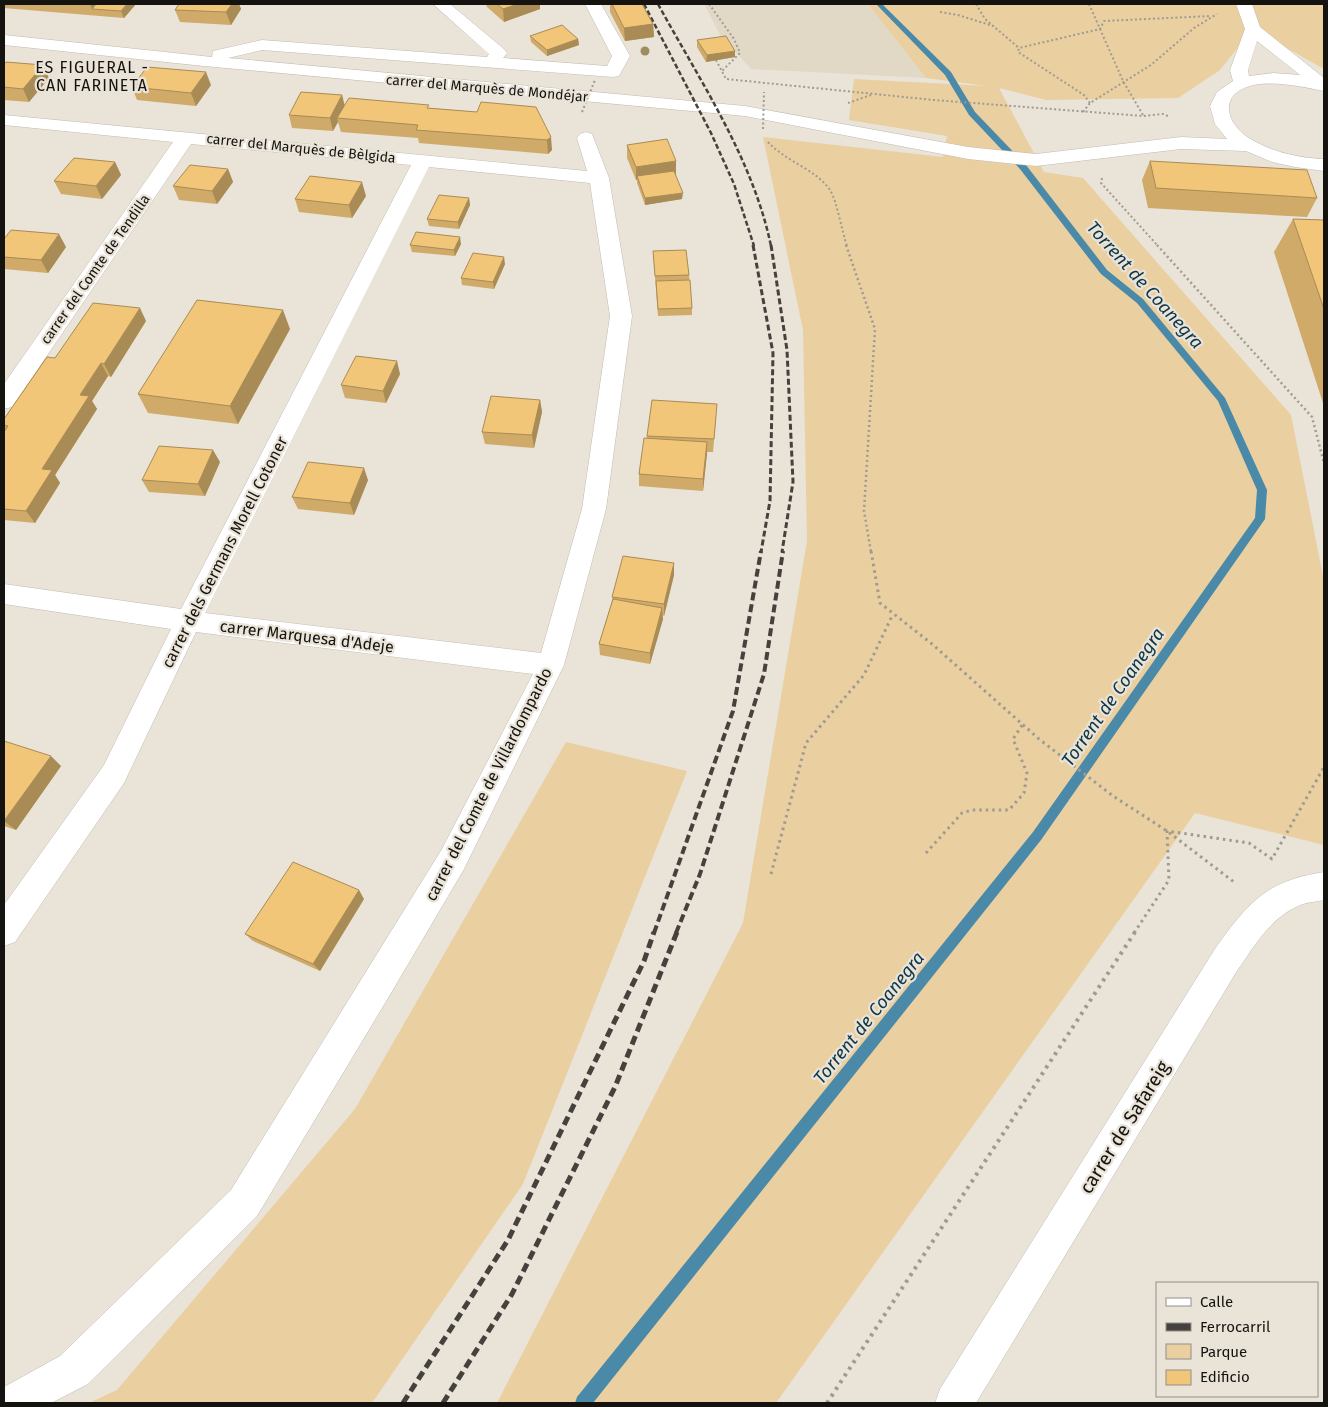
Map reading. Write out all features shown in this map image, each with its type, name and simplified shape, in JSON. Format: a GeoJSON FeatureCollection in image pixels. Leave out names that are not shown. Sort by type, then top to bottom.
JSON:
{"type":"FeatureCollection","features":[{"type":"Feature","properties":{"kind":"street"},"geometry":{"type":"LineString","coordinates":[[442,4],[498,53],[492,63]]}},
{"type":"Feature","properties":{"kind":"street"},"geometry":{"type":"LineString","coordinates":[[204,62],[221,55],[262,45],[613,72],[621,56],[593,4]]}},
{"type":"Feature","properties":{"kind":"street"},"geometry":{"type":"LineString","coordinates":[[1244,4],[1253,29],[1324,86]]}},
{"type":"Feature","properties":{"kind":"street"},"geometry":{"type":"LineString","coordinates":[[1242,83],[1239,70],[1253,29]]}},
{"type":"Feature","properties":{"kind":"street","name":"carrer del Marquès de Mondéjar"},"geometry":{"type":"LineString","coordinates":[[4,40],[204,62],[745,111],[968,153],[1036,160],[1181,143],[1250,146]]}},
{"type":"Feature","properties":{"kind":"street"},"geometry":{"type":"LineString","coordinates":[[1323,165],[1296,162],[1272,156],[1250,146],[1233,134],[1222,122],[1218,109],[1221,98],[1229,90],[1242,83],[1259,79],[1280,78],[1324,86]]}},
{"type":"Feature","properties":{"kind":"street"},"geometry":{"type":"LineString","coordinates":[[1181,143],[1218,109]]}},
{"type":"Feature","properties":{"kind":"street","name":"carrer del Marquès de Bèlgida"},"geometry":{"type":"LineString","coordinates":[[4,120],[599,178]]}},
{"type":"Feature","properties":{"kind":"street","name":"carrer del Comte de Villardompardo"},"geometry":{"type":"LineString","coordinates":[[13,1403],[74,1370],[244,1203],[377,987],[453,859],[551,665],[594,509],[621,316],[599,178],[584,125]]}},
{"type":"Feature","properties":{"kind":"street","name":"carrer del Comte de Tendilla"},"geometry":{"type":"LineString","coordinates":[[4,401],[186,137]]}},
{"type":"Feature","properties":{"kind":"street","name":"carrer dels Germans Morell Cotoner"},"geometry":{"type":"LineString","coordinates":[[4,931],[114,774],[188,621],[423,160]]}},
{"type":"Feature","properties":{"kind":"street","name":"carrer Marquesa d'Adeje"},"geometry":{"type":"LineString","coordinates":[[4,594],[188,621],[551,665]]}},
{"type":"Feature","properties":{"kind":"street","name":"carrer de Safareig"},"geometry":{"type":"LineString","coordinates":[[954,1403],[1224,963],[1251,924],[1265,909],[1292,892],[1324,886]]}},
{"type":"Feature","properties":{"kind":"path"},"geometry":{"type":"LineString","coordinates":[[709,4],[734,39],[740,53],[722,71]]}},
{"type":"Feature","properties":{"kind":"path"},"geometry":{"type":"LineString","coordinates":[[976,4],[985,19],[1019,48],[1018,52],[1084,95],[1090,103]]}},
{"type":"Feature","properties":{"kind":"path"},"geometry":{"type":"LineString","coordinates":[[1088,4],[1123,81],[1143,116]]}},
{"type":"Feature","properties":{"kind":"path"},"geometry":{"type":"LineString","coordinates":[[1100,29],[1104,21],[1211,16],[1244,4]]}},
{"type":"Feature","properties":{"kind":"path"},"geometry":{"type":"LineString","coordinates":[[940,12],[958,15],[995,27]]}},
{"type":"Feature","properties":{"kind":"path"},"geometry":{"type":"LineString","coordinates":[[1083,112],[1090,103],[1159,59],[1211,16]]}},
{"type":"Feature","properties":{"kind":"path"},"geometry":{"type":"LineString","coordinates":[[1019,48],[1100,29]]}},
{"type":"Feature","properties":{"kind":"path"},"geometry":{"type":"LineString","coordinates":[[716,60],[726,79],[871,95],[1001,106],[1143,116],[1163,114],[1199,126]]}},
{"type":"Feature","properties":{"kind":"path"},"geometry":{"type":"LineString","coordinates":[[584,125],[595,80]]}},
{"type":"Feature","properties":{"kind":"path"},"geometry":{"type":"LineString","coordinates":[[764,92],[763,137],[777,152],[823,182],[831,190],[847,248],[875,329],[864,511],[880,603],[932,644],[1040,739],[1113,796],[1167,831],[1234,882]]}},
{"type":"Feature","properties":{"kind":"path"},"geometry":{"type":"LineString","coordinates":[[1109,174],[1102,177],[1101,182],[1312,417],[1324,463]]}},
{"type":"Feature","properties":{"kind":"path"},"geometry":{"type":"LineString","coordinates":[[771,874],[806,743],[864,674],[893,614]]}},
{"type":"Feature","properties":{"kind":"path"},"geometry":{"type":"LineString","coordinates":[[926,853],[962,812],[972,810],[1009,810],[1024,793],[1026,773],[1013,739],[1023,724]]}},
{"type":"Feature","properties":{"kind":"path"},"geometry":{"type":"LineString","coordinates":[[1167,831],[1250,843],[1272,859],[1324,767]]}},
{"type":"Feature","properties":{"kind":"path"},"geometry":{"type":"LineString","coordinates":[[827,1403],[1169,880],[1167,831]]}},
{"type":"Feature","properties":{"kind":"shaded area"},"geometry":{"type":"Polygon","coordinates":[[[704,4],[868,4],[926,78],[751,69],[720,35],[704,4]]]}},
{"type":"Feature","properties":{"kind":"green space"},"geometry":{"type":"Polygon","coordinates":[[[868,4],[1324,4],[1324,69],[1253,29],[1220,70],[1178,98],[1046,100],[999,88],[1044,172],[1083,178],[1291,415],[1324,581],[1324,845],[1195,813],[776,1403],[497,1403],[743,923],[807,541],[803,330],[763,137],[943,157],[947,136],[849,120],[854,79],[987,86],[926,78],[868,4]]]}},
{"type":"Feature","properties":{"kind":"green space"},"geometry":{"type":"Polygon","coordinates":[[[566,742],[687,771],[523,1184],[372,1403],[89,1403],[117,1390],[355,1109],[566,742]]]}},
{"type":"Feature","properties":{"kind":"building"},"geometry":{"type":"Polygon","coordinates":[[[96,4],[127,4],[121,11],[92,9],[96,4]]]}},
{"type":"Feature","properties":{"kind":"building"},"geometry":{"type":"Polygon","coordinates":[[[179,4],[232,4],[226,12],[175,10],[179,4]]]}},
{"type":"Feature","properties":{"kind":"building"},"geometry":{"type":"Polygon","coordinates":[[[497,4],[518,4],[503,9],[497,4]]]}},
{"type":"Feature","properties":{"kind":"building"},"geometry":{"type":"Polygon","coordinates":[[[612,4],[642,4],[653,24],[624,28],[612,4]]]}},
{"type":"Feature","properties":{"kind":"building"},"geometry":{"type":"Polygon","coordinates":[[[562,25],[578,39],[547,50],[530,36],[562,25]]]}},
{"type":"Feature","properties":{"kind":"building"},"geometry":{"type":"Polygon","coordinates":[[[726,36],[735,51],[707,55],[697,40],[726,36]]]}},
{"type":"Feature","properties":{"kind":"building"},"geometry":{"type":"Polygon","coordinates":[[[6,62],[43,65],[23,89],[4,87],[4,64],[6,62]]]}},
{"type":"Feature","properties":{"kind":"building"},"geometry":{"type":"Polygon","coordinates":[[[147,67],[206,72],[191,93],[132,87],[147,67]]]}},
{"type":"Feature","properties":{"kind":"building"},"geometry":{"type":"Polygon","coordinates":[[[301,92],[342,95],[330,118],[289,115],[301,92]]]}},
{"type":"Feature","properties":{"kind":"building"},"geometry":{"type":"Polygon","coordinates":[[[349,98],[429,105],[427,108],[477,112],[481,102],[536,107],[551,137],[547,140],[416,130],[418,125],[337,118],[349,98]]]}},
{"type":"Feature","properties":{"kind":"building"},"geometry":{"type":"Polygon","coordinates":[[[667,139],[676,161],[636,167],[627,145],[667,139]]]}},
{"type":"Feature","properties":{"kind":"building"},"geometry":{"type":"Polygon","coordinates":[[[74,158],[115,162],[96,186],[54,181],[74,158]]]}},
{"type":"Feature","properties":{"kind":"building"},"geometry":{"type":"Polygon","coordinates":[[[1150,161],[1307,170],[1317,198],[1156,188],[1150,161]]]}},
{"type":"Feature","properties":{"kind":"building"},"geometry":{"type":"Polygon","coordinates":[[[190,165],[228,169],[212,191],[173,186],[190,165]]]}},
{"type":"Feature","properties":{"kind":"building"},"geometry":{"type":"Polygon","coordinates":[[[674,171],[683,193],[645,198],[637,176],[674,171]]]}},
{"type":"Feature","properties":{"kind":"building"},"geometry":{"type":"Polygon","coordinates":[[[310,176],[362,182],[349,205],[295,199],[310,176]]]}},
{"type":"Feature","properties":{"kind":"building"},"geometry":{"type":"Polygon","coordinates":[[[439,195],[469,198],[458,222],[427,219],[439,195]]]}},
{"type":"Feature","properties":{"kind":"building"},"geometry":{"type":"Polygon","coordinates":[[[1293,219],[1324,220],[1324,309],[1293,219]]]}},
{"type":"Feature","properties":{"kind":"building"},"geometry":{"type":"Polygon","coordinates":[[[11,230],[59,234],[41,260],[4,257],[4,239],[11,230]]]}},
{"type":"Feature","properties":{"kind":"building"},"geometry":{"type":"Polygon","coordinates":[[[416,232],[460,237],[454,250],[410,245],[416,232]]]}},
{"type":"Feature","properties":{"kind":"building"},"geometry":{"type":"Polygon","coordinates":[[[686,250],[689,275],[655,276],[653,251],[686,250]]]}},
{"type":"Feature","properties":{"kind":"building"},"geometry":{"type":"Polygon","coordinates":[[[473,253],[504,257],[493,282],[461,278],[473,253]]]}},
{"type":"Feature","properties":{"kind":"building"},"geometry":{"type":"Polygon","coordinates":[[[690,280],[692,308],[658,309],[656,281],[690,280]]]}},
{"type":"Feature","properties":{"kind":"building"},"geometry":{"type":"Polygon","coordinates":[[[197,300],[283,310],[230,406],[138,394],[197,300]]]}},
{"type":"Feature","properties":{"kind":"building"},"geometry":{"type":"Polygon","coordinates":[[[93,303],[140,308],[104,364],[101,363],[80,395],[89,396],[42,469],[52,470],[26,511],[4,509],[4,432],[8,426],[4,425],[4,419],[47,357],[55,358],[93,303]]]}},
{"type":"Feature","properties":{"kind":"building"},"geometry":{"type":"Polygon","coordinates":[[[356,356],[397,361],[383,391],[341,385],[356,356]]]}},
{"type":"Feature","properties":{"kind":"building"},"geometry":{"type":"Polygon","coordinates":[[[491,396],[540,400],[532,435],[482,432],[491,396]]]}},
{"type":"Feature","properties":{"kind":"building"},"geometry":{"type":"Polygon","coordinates":[[[652,400],[717,404],[714,439],[647,436],[652,400]]]}},
{"type":"Feature","properties":{"kind":"building"},"geometry":{"type":"Polygon","coordinates":[[[644,438],[707,442],[703,479],[639,474],[644,438]]]}},
{"type":"Feature","properties":{"kind":"building"},"geometry":{"type":"Polygon","coordinates":[[[159,446],[213,450],[198,484],[142,480],[159,446]]]}},
{"type":"Feature","properties":{"kind":"building"},"geometry":{"type":"Polygon","coordinates":[[[308,462],[364,468],[350,503],[292,497],[308,462]]]}},
{"type":"Feature","properties":{"kind":"building"},"geometry":{"type":"Polygon","coordinates":[[[623,556],[674,563],[664,604],[612,597],[623,556]]]}},
{"type":"Feature","properties":{"kind":"building"},"geometry":{"type":"Polygon","coordinates":[[[613,599],[662,608],[650,653],[599,644],[613,599]]]}},
{"type":"Feature","properties":{"kind":"building"},"geometry":{"type":"Polygon","coordinates":[[[4,741],[51,756],[4,821],[4,741]]]}},
{"type":"Feature","properties":{"kind":"building"},"geometry":{"type":"Polygon","coordinates":[[[293,862],[359,890],[313,964],[245,934],[293,862]]]}},
{"type":"Feature","properties":{"kind":"waterway","name":"Torrent de Coanegra"},"geometry":{"type":"LineString","coordinates":[[583,1403],[1037,836],[1260,519],[1262,490],[1222,400],[1140,301],[1104,272],[1023,167],[972,113],[948,74],[879,4]]}},
{"type":"Feature","properties":{"kind":"railway"},"geometry":{"type":"LineString","coordinates":[[644,4],[711,133],[734,184],[754,246]]}},
{"type":"Feature","properties":{"kind":"railway"},"geometry":{"type":"LineString","coordinates":[[658,4],[724,121],[752,182],[771,246]]}},
{"type":"Feature","properties":{"kind":"railway"},"geometry":{"type":"LineString","coordinates":[[753,245],[773,353],[770,501],[761,552]]}},
{"type":"Feature","properties":{"kind":"railway"},"geometry":{"type":"LineString","coordinates":[[771,245],[787,350],[793,482],[782,552]]}},
{"type":"Feature","properties":{"kind":"railway"},"geometry":{"type":"LineString","coordinates":[[654,933],[733,711],[761,551]]}},
{"type":"Feature","properties":{"kind":"railway"},"geometry":{"type":"LineString","coordinates":[[676,933],[700,874],[764,674],[783,551]]}},
{"type":"Feature","properties":{"kind":"railway"},"geometry":{"type":"LineString","coordinates":[[403,1403],[508,1240],[644,961],[654,932]]}},
{"type":"Feature","properties":{"kind":"railway"},"geometry":{"type":"LineString","coordinates":[[443,1403],[512,1294],[615,1087],[677,932]]}},
{"type":"Feature","properties":{"kind":"district","name":"ES FIGUERAL - CAN FARINETA"},"geometry":{"type":"Point","coordinates":[92,76]}}]}
